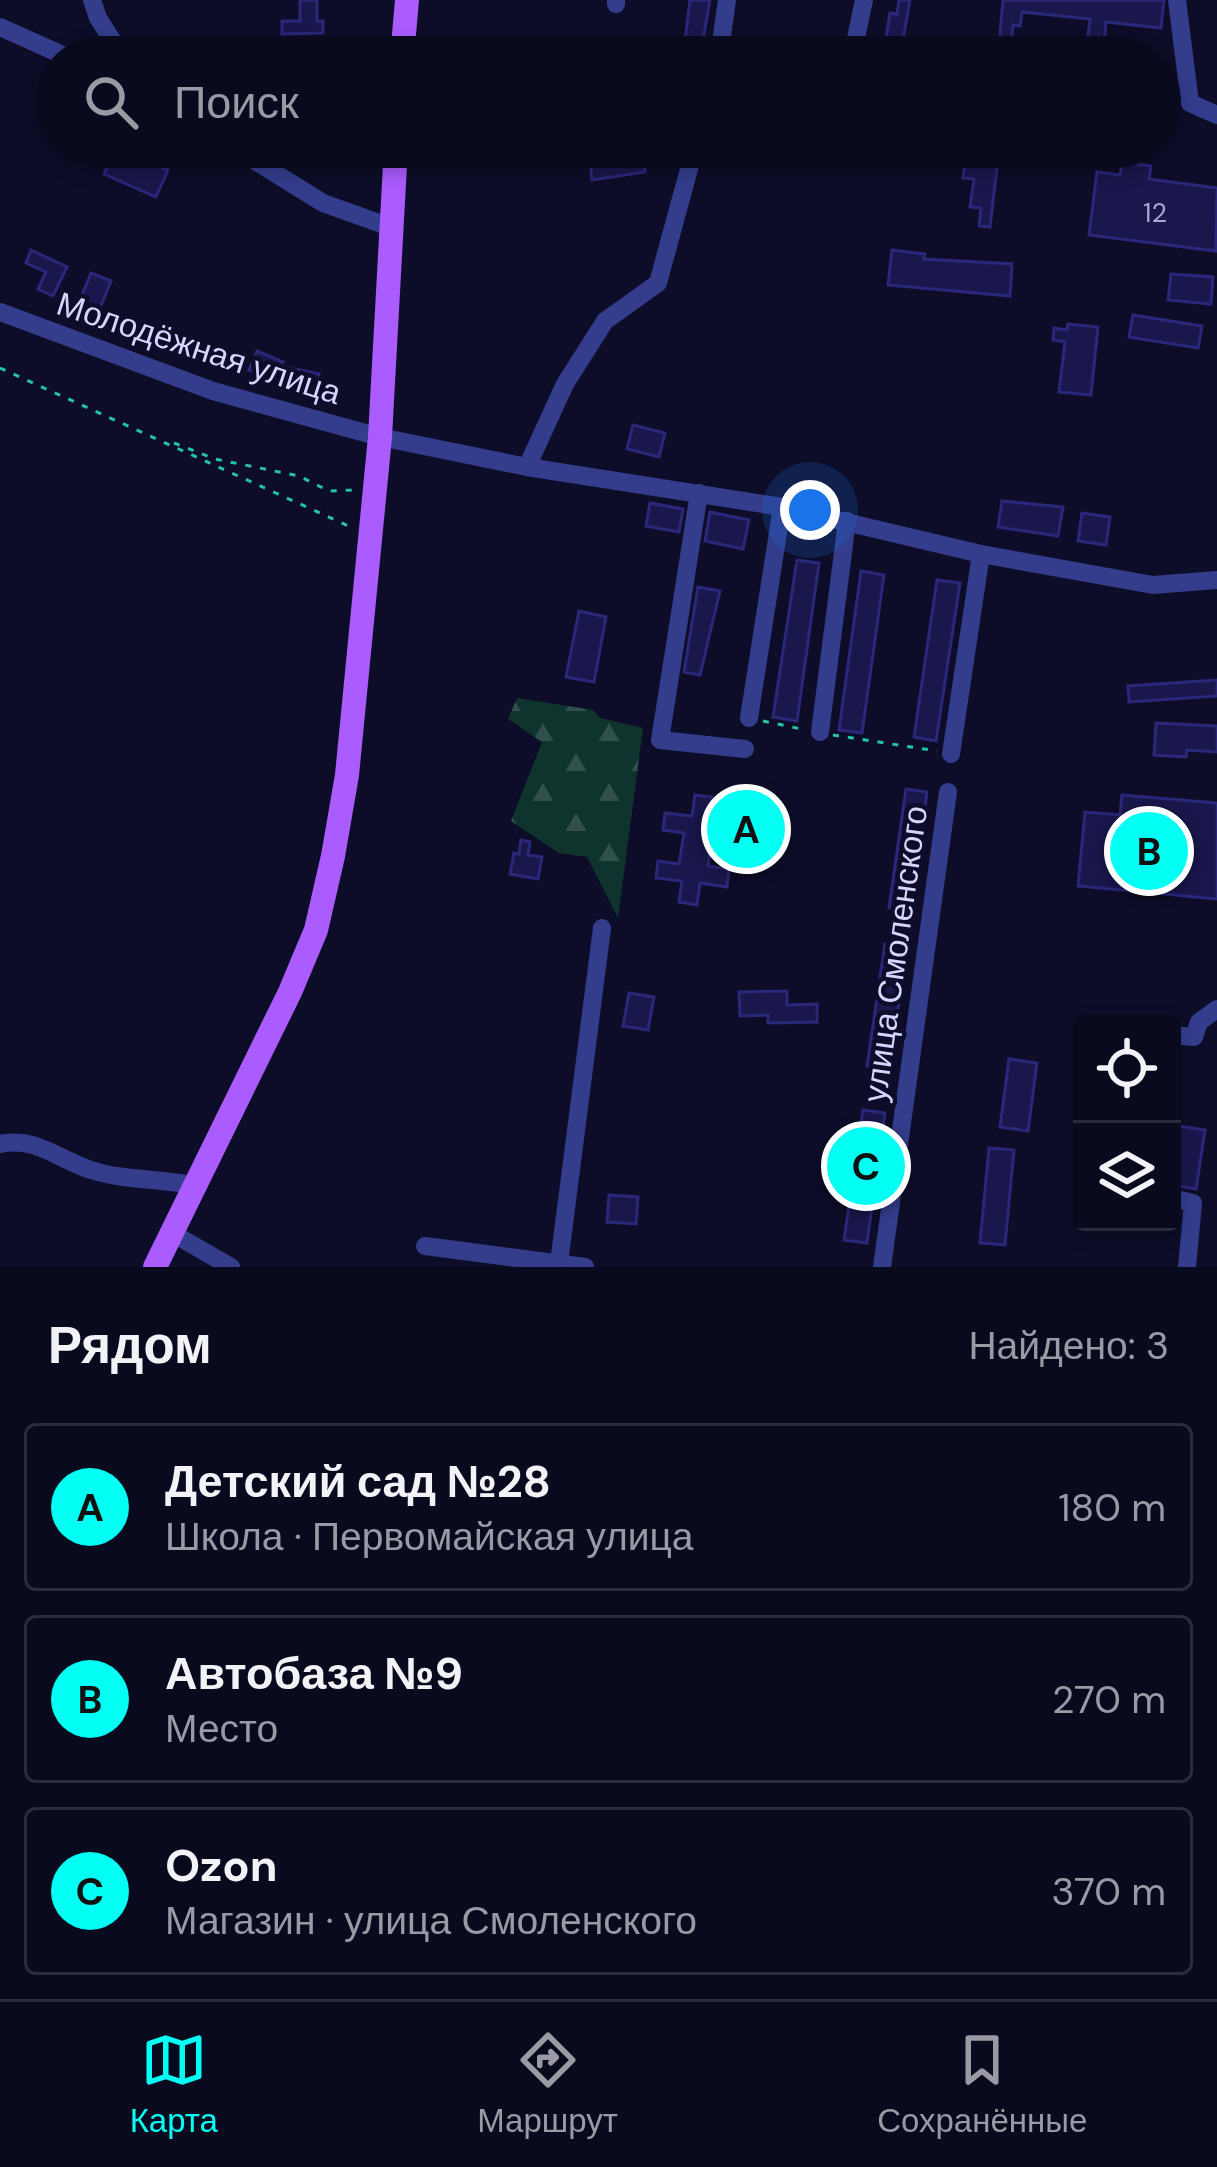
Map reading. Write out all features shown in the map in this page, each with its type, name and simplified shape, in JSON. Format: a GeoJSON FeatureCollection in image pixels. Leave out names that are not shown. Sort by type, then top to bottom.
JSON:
{"type":"FeatureCollection","features":[{"type":"Feature","properties":{"kind":"main road"},"geometry":{"type":"LineString","coordinates":[[403,36],[406,0]]}},
{"type":"Feature","properties":{"kind":"main road"},"geometry":{"type":"LineString","coordinates":[[155,1267],[316,930],[346,775],[380,437],[394,168]]}},
{"type":"Feature","properties":{"kind":"street"},"geometry":{"type":"LineString","coordinates":[[92,0],[110,36]]}},
{"type":"Feature","properties":{"kind":"street"},"geometry":{"type":"LineString","coordinates":[[722,36],[727,0]]}},
{"type":"Feature","properties":{"kind":"street"},"geometry":{"type":"LineString","coordinates":[[856,36],[864,0]]}},
{"type":"Feature","properties":{"kind":"street"},"geometry":{"type":"LineString","coordinates":[[1177,0],[1190,103],[1217,116]]}},
{"type":"Feature","properties":{"kind":"street"},"geometry":{"type":"LineString","coordinates":[[0,27],[36,43]]}},
{"type":"Feature","properties":{"kind":"street"},"geometry":{"type":"LineString","coordinates":[[267,168],[323,203],[390,227]]}},
{"type":"Feature","properties":{"kind":"street"},"geometry":{"type":"LineString","coordinates":[[527,467],[565,384],[605,321],[658,283],[689,168]]}},
{"type":"Feature","properties":{"kind":"street","name":"Молодёжная улица"},"geometry":{"type":"LineString","coordinates":[[0,312],[213,391],[380,437],[527,467],[782,507],[981,554],[1153,585],[1217,580]]}},
{"type":"Feature","properties":{"kind":"street"},"geometry":{"type":"LineString","coordinates":[[699,494],[660,740],[745,749]]}},
{"type":"Feature","properties":{"kind":"street"},"geometry":{"type":"LineString","coordinates":[[749,718],[782,507]]}},
{"type":"Feature","properties":{"kind":"street"},"geometry":{"type":"LineString","coordinates":[[820,733],[847,521]]}},
{"type":"Feature","properties":{"kind":"street"},"geometry":{"type":"LineString","coordinates":[[951,754],[981,554]]}},
{"type":"Feature","properties":{"kind":"street","name":"улица Смоленского"},"geometry":{"type":"LineString","coordinates":[[882,1267],[948,792]]}},
{"type":"Feature","properties":{"kind":"street"},"geometry":{"type":"LineString","coordinates":[[559,1263],[602,928]]}},
{"type":"Feature","properties":{"kind":"street"},"geometry":{"type":"LineString","coordinates":[[1181,1036],[1194,1037],[1198,1022],[1217,1009]]}},
{"type":"Feature","properties":{"kind":"street"},"geometry":{"type":"LineString","coordinates":[[0,1144],[26,1142],[90,1170],[196,1186]]}},
{"type":"Feature","properties":{"kind":"street"},"geometry":{"type":"LineString","coordinates":[[1181,1200],[1193,1203],[1186,1267]]}},
{"type":"Feature","properties":{"kind":"street"},"geometry":{"type":"LineString","coordinates":[[172,1233],[231,1267]]}},
{"type":"Feature","properties":{"kind":"street"},"geometry":{"type":"LineString","coordinates":[[425,1246],[585,1267]]}},
{"type":"Feature","properties":{"kind":"path"},"geometry":{"type":"LineString","coordinates":[[0,368],[215,459],[299,476],[328,491],[375,490]]}},
{"type":"Feature","properties":{"kind":"path"},"geometry":{"type":"LineString","coordinates":[[156,436],[331,515],[370,538]]}},
{"type":"Feature","properties":{"kind":"path"},"geometry":{"type":"LineString","coordinates":[[749,718],[951,754]]}},
{"type":"Feature","properties":{"kind":"green space"},"geometry":{"type":"Polygon","coordinates":[[[517,698],[593,710],[600,718],[643,728],[618,918],[587,857],[559,853],[511,821],[542,742],[508,719],[517,698]]]}},
{"type":"Feature","properties":{"kind":"building"},"geometry":{"type":"Polygon","coordinates":[[[300,0],[317,0],[317,21],[323,21],[323,33],[282,34],[282,21],[300,21],[300,0]]]}},
{"type":"Feature","properties":{"kind":"building"},"geometry":{"type":"Polygon","coordinates":[[[690,0],[710,0],[704,36],[686,36],[690,0]]]}},
{"type":"Feature","properties":{"kind":"building"},"geometry":{"type":"Polygon","coordinates":[[[899,0],[910,0],[904,36],[886,36],[890,13],[897,14],[899,0]]]}},
{"type":"Feature","properties":{"kind":"building"},"geometry":{"type":"Polygon","coordinates":[[[1003,0],[1164,0],[1161,28],[1106,22],[1105,36],[1088,36],[1090,19],[1022,12],[1012,36],[1000,36],[1003,0]]]}},
{"type":"Feature","properties":{"kind":"building"},"geometry":{"type":"Polygon","coordinates":[[[107,168],[168,170],[156,197],[104,174],[107,168]]]}},
{"type":"Feature","properties":{"kind":"building"},"geometry":{"type":"Polygon","coordinates":[[[591,168],[645,168],[645,172],[592,180],[591,168]]]}},
{"type":"Feature","properties":{"kind":"building"},"geometry":{"type":"Polygon","coordinates":[[[964,168],[997,168],[990,227],[979,226],[981,208],[970,207],[974,179],[963,178],[964,168]]]}},
{"type":"Feature","properties":{"kind":"building"},"geometry":{"type":"Polygon","coordinates":[[[1121,168],[1151,168],[1149,179],[1217,188],[1216,251],[1089,235],[1097,172],[1120,175],[1121,168]]]}},
{"type":"Feature","properties":{"kind":"building"},"geometry":{"type":"Polygon","coordinates":[[[31,250],[67,267],[53,296],[38,289],[46,272],[26,263],[31,250]]]}},
{"type":"Feature","properties":{"kind":"building"},"geometry":{"type":"Polygon","coordinates":[[[892,250],[925,254],[924,259],[1012,264],[1010,296],[888,285],[892,250]]]}},
{"type":"Feature","properties":{"kind":"building"},"geometry":{"type":"Polygon","coordinates":[[[91,273],[111,281],[98,313],[78,305],[91,273]]]}},
{"type":"Feature","properties":{"kind":"building"},"geometry":{"type":"Polygon","coordinates":[[[1171,274],[1213,277],[1211,304],[1168,300],[1171,274]]]}},
{"type":"Feature","properties":{"kind":"building"},"geometry":{"type":"Polygon","coordinates":[[[1133,315],[1202,326],[1198,348],[1129,337],[1133,315]]]}},
{"type":"Feature","properties":{"kind":"building"},"geometry":{"type":"Polygon","coordinates":[[[1068,324],[1098,327],[1091,395],[1059,392],[1065,342],[1053,340],[1054,328],[1067,330],[1068,324]]]}},
{"type":"Feature","properties":{"kind":"building"},"geometry":{"type":"Polygon","coordinates":[[[257,351],[283,362],[281,366],[319,374],[314,394],[249,370],[257,351]]]}},
{"type":"Feature","properties":{"kind":"building"},"geometry":{"type":"Polygon","coordinates":[[[633,425],[665,433],[659,457],[627,449],[633,425]]]}},
{"type":"Feature","properties":{"kind":"building"},"geometry":{"type":"Polygon","coordinates":[[[1002,501],[1063,507],[1058,536],[998,527],[1002,501]]]}},
{"type":"Feature","properties":{"kind":"building"},"geometry":{"type":"Polygon","coordinates":[[[650,503],[683,509],[679,532],[646,526],[650,503]]]}},
{"type":"Feature","properties":{"kind":"building"},"geometry":{"type":"Polygon","coordinates":[[[710,512],[749,520],[743,549],[705,541],[710,512]]]}},
{"type":"Feature","properties":{"kind":"building"},"geometry":{"type":"Polygon","coordinates":[[[1082,513],[1110,517],[1106,545],[1078,541],[1082,513]]]}},
{"type":"Feature","properties":{"kind":"building"},"geometry":{"type":"Polygon","coordinates":[[[797,560],[819,563],[797,721],[773,717],[797,560]]]}},
{"type":"Feature","properties":{"kind":"building"},"geometry":{"type":"Polygon","coordinates":[[[861,571],[884,575],[862,733],[839,730],[861,571]]]}},
{"type":"Feature","properties":{"kind":"building"},"geometry":{"type":"Polygon","coordinates":[[[937,580],[960,583],[936,741],[914,737],[937,580]]]}},
{"type":"Feature","properties":{"kind":"building"},"geometry":{"type":"Polygon","coordinates":[[[698,587],[720,591],[700,675],[684,672],[698,587]]]}},
{"type":"Feature","properties":{"kind":"building"},"geometry":{"type":"Polygon","coordinates":[[[579,611],[606,617],[594,682],[566,677],[579,611]]]}},
{"type":"Feature","properties":{"kind":"building"},"geometry":{"type":"Polygon","coordinates":[[[1217,680],[1217,696],[1129,702],[1128,686],[1217,680]]]}},
{"type":"Feature","properties":{"kind":"building"},"geometry":{"type":"Polygon","coordinates":[[[1156,723],[1217,726],[1217,752],[1154,755],[1156,723]]]}},
{"type":"Feature","properties":{"kind":"building"},"geometry":{"type":"Polygon","coordinates":[[[906,789],[927,792],[911,911],[889,908],[906,789]]]}},
{"type":"Feature","properties":{"kind":"building"},"geometry":{"type":"Polygon","coordinates":[[[695,795],[712,797],[709,818],[736,821],[734,839],[712,836],[708,866],[729,869],[727,887],[700,883],[697,905],[679,902],[682,881],[656,878],[658,861],[679,864],[684,833],[663,830],[665,813],[692,816],[695,795]]]}},
{"type":"Feature","properties":{"kind":"building"},"geometry":{"type":"Polygon","coordinates":[[[1122,795],[1217,803],[1217,899],[1078,886],[1085,812],[1120,815],[1122,795]]]}},
{"type":"Feature","properties":{"kind":"building"},"geometry":{"type":"Polygon","coordinates":[[[521,840],[530,842],[528,855],[542,857],[538,879],[510,874],[521,840]]]}},
{"type":"Feature","properties":{"kind":"building"},"geometry":{"type":"Polygon","coordinates":[[[885,944],[907,947],[889,1069],[867,1066],[885,944]]]}},
{"type":"Feature","properties":{"kind":"building"},"geometry":{"type":"Polygon","coordinates":[[[787,991],[787,1005],[817,1004],[817,1022],[768,1023],[768,1015],[740,1016],[739,992],[787,991]]]}},
{"type":"Feature","properties":{"kind":"building"},"geometry":{"type":"Polygon","coordinates":[[[629,993],[654,997],[648,1030],[623,1026],[629,993]]]}},
{"type":"Feature","properties":{"kind":"building"},"geometry":{"type":"Polygon","coordinates":[[[1009,1059],[1037,1063],[1028,1131],[1000,1127],[1009,1059]]]}},
{"type":"Feature","properties":{"kind":"building"},"geometry":{"type":"Polygon","coordinates":[[[863,1110],[885,1113],[867,1243],[844,1240],[863,1110]]]}},
{"type":"Feature","properties":{"kind":"building"},"geometry":{"type":"Polygon","coordinates":[[[1181,1126],[1205,1130],[1196,1189],[1181,1186],[1181,1126]]]}},
{"type":"Feature","properties":{"kind":"building"},"geometry":{"type":"Polygon","coordinates":[[[989,1148],[1014,1150],[1005,1245],[980,1243],[989,1148]]]}},
{"type":"Feature","properties":{"kind":"building"},"geometry":{"type":"Polygon","coordinates":[[[609,1195],[638,1197],[636,1224],[607,1222],[609,1195]]]}},
{"type":"Feature","properties":{"kind":"place","name":"Детский сад №28"},"geometry":{"type":"Point","coordinates":[746,829]}},
{"type":"Feature","properties":{"kind":"place","name":"Автобаза №9"},"geometry":{"type":"Point","coordinates":[1149,851]}},
{"type":"Feature","properties":{"kind":"place","name":"Ozon"},"geometry":{"type":"Point","coordinates":[866,1166]}}]}
